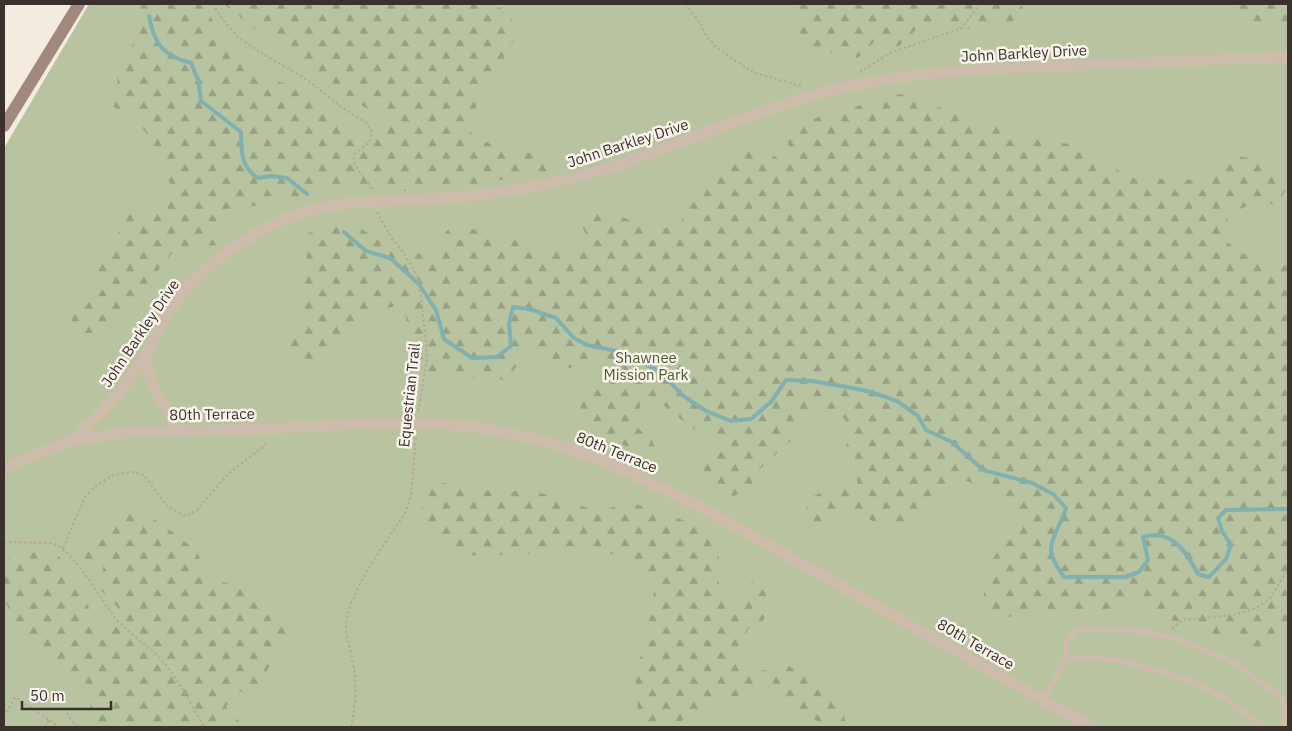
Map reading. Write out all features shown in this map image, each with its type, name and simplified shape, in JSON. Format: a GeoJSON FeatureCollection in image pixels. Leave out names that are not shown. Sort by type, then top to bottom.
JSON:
{"type":"FeatureCollection","features":[{"type":"Feature","properties":{"kind":"main road"},"geometry":{"type":"LineString","coordinates":[[4,126],[79,4]]}},
{"type":"Feature","properties":{"kind":"street","name":"John Barkley Drive"},"geometry":{"type":"LineString","coordinates":[[72,441],[122,389],[180,297],[198,277],[217,260],[249,237],[281,221],[310,210],[332,205],[448,198],[538,186],[640,158],[788,102],[847,87],[898,77],[1002,68],[1288,57]]}},
{"type":"Feature","properties":{"kind":"street"},"geometry":{"type":"LineString","coordinates":[[147,350],[150,380],[160,399],[172,415],[177,430]]}},
{"type":"Feature","properties":{"kind":"street","name":"80th Terrace"},"geometry":{"type":"LineString","coordinates":[[72,441],[129,432],[356,424],[441,424],[480,428],[532,438],[571,449],[629,472],[715,514],[1091,727]]}},
{"type":"Feature","properties":{"kind":"street"},"geometry":{"type":"LineString","coordinates":[[4,469],[24,459],[72,441]]}},
{"type":"Feature","properties":{"kind":"lane"},"geometry":{"type":"LineString","coordinates":[[1044,700],[1066,659],[1067,641],[1076,628],[1133,630],[1176,638],[1232,662],[1281,696],[1285,709],[1282,727]]}},
{"type":"Feature","properties":{"kind":"lane"},"geometry":{"type":"LineString","coordinates":[[1066,659],[1094,658],[1128,662],[1194,682],[1225,698],[1264,727]]}},
{"type":"Feature","properties":{"kind":"path","name":"Equestrian Trail"},"geometry":{"type":"LineString","coordinates":[[212,4],[238,37],[309,81],[341,107],[365,122],[372,131],[370,141],[356,153],[353,159],[354,164],[371,185],[378,213],[392,239],[401,249],[419,279],[427,359],[417,424],[411,496],[405,513],[358,591],[349,613],[346,628],[356,679],[355,705],[351,727]]}},
{"type":"Feature","properties":{"kind":"path"},"geometry":{"type":"LineString","coordinates":[[686,4],[702,26],[706,36],[716,47],[734,60],[756,73],[806,87]]}},
{"type":"Feature","properties":{"kind":"path"},"geometry":{"type":"LineString","coordinates":[[856,74],[890,53],[962,28],[980,4]]}},
{"type":"Feature","properties":{"kind":"path"},"geometry":{"type":"LineString","coordinates":[[62,548],[85,497],[105,479],[113,475],[133,472],[144,475],[167,506],[185,516],[197,510],[228,474],[263,447],[268,436],[268,428]]}},
{"type":"Feature","properties":{"kind":"path"},"geometry":{"type":"LineString","coordinates":[[4,542],[51,543],[69,554],[116,619],[154,652],[169,669],[204,727]]}},
{"type":"Feature","properties":{"kind":"path"},"geometry":{"type":"LineString","coordinates":[[1165,636],[1182,620],[1232,615],[1256,608],[1268,600],[1288,569]]}},
{"type":"Feature","properties":{"kind":"path"},"geometry":{"type":"LineString","coordinates":[[4,717],[15,697],[59,727]]}},
{"type":"Feature","properties":{"kind":"path"},"geometry":{"type":"LineString","coordinates":[[67,713],[72,721],[80,727]]}},
{"type":"Feature","properties":{"kind":"path"},"geometry":{"type":"LineString","coordinates":[[45,727],[50,720]]}},
{"type":"Feature","properties":{"kind":"green space","name":"Shawnee Mission Park"},"geometry":{"type":"Polygon","coordinates":[[[89,4],[1288,4],[1288,727],[4,727],[4,148],[89,4]]]}},
{"type":"Feature","properties":{"kind":"green space"},"geometry":{"type":"Polygon","coordinates":[[[141,4],[205,4],[212,20],[246,65],[276,80],[317,94],[328,122],[349,124],[364,144],[387,121],[302,68],[224,4],[491,4],[509,12],[518,34],[464,128],[495,147],[542,155],[564,169],[461,188],[403,191],[309,186],[300,200],[232,209],[218,245],[176,248],[133,306],[93,333],[75,333],[71,316],[102,291],[99,285],[97,260],[115,253],[120,224],[129,213],[154,213],[170,184],[160,156],[136,117],[123,113],[111,105],[119,91],[115,67],[132,46],[137,31],[141,4]]]}},
{"type":"Feature","properties":{"kind":"green space"},"geometry":{"type":"Polygon","coordinates":[[[798,4],[1022,4],[1024,18],[984,29],[919,27],[898,47],[874,42],[858,58],[801,47],[798,4]]]}},
{"type":"Feature","properties":{"kind":"green space"},"geometry":{"type":"Polygon","coordinates":[[[1218,4],[1288,4],[1288,27],[1242,19],[1218,4]]]}},
{"type":"Feature","properties":{"kind":"green space"},"geometry":{"type":"Polygon","coordinates":[[[900,94],[1032,139],[1084,146],[1129,178],[1187,180],[1218,176],[1236,156],[1255,159],[1288,183],[1277,205],[1256,202],[1229,214],[1223,238],[1240,253],[1285,265],[1288,263],[1288,635],[1260,650],[1185,624],[1139,613],[1138,595],[1131,594],[1126,598],[1119,610],[1034,609],[1003,619],[986,616],[982,576],[1019,518],[997,492],[961,479],[937,493],[916,522],[877,523],[844,508],[808,530],[802,521],[810,498],[837,484],[858,492],[856,470],[844,451],[849,438],[845,419],[827,409],[811,413],[800,432],[759,470],[749,491],[733,496],[704,485],[698,467],[716,461],[711,439],[692,428],[658,401],[640,405],[637,427],[652,440],[659,459],[642,448],[632,450],[599,431],[580,407],[585,391],[606,386],[618,377],[615,364],[593,356],[570,368],[546,357],[528,342],[509,380],[415,374],[403,361],[408,345],[406,316],[395,306],[372,312],[357,336],[335,338],[326,354],[304,371],[290,346],[303,320],[308,233],[352,223],[400,253],[432,254],[442,236],[453,224],[572,255],[594,248],[582,227],[600,207],[656,232],[682,221],[697,189],[720,162],[747,142],[765,150],[780,160],[790,150],[784,127],[900,94]]]}},
{"type":"Feature","properties":{"kind":"green space"},"geometry":{"type":"Polygon","coordinates":[[[435,481],[493,491],[524,490],[601,510],[627,503],[660,511],[698,527],[713,539],[716,545],[719,556],[718,574],[720,587],[731,602],[743,597],[752,582],[764,580],[765,617],[757,627],[749,628],[733,655],[741,668],[761,671],[787,665],[818,682],[843,708],[846,727],[825,727],[798,707],[763,689],[714,702],[681,721],[649,725],[638,711],[635,674],[644,645],[656,581],[636,563],[603,551],[566,547],[524,554],[457,556],[431,530],[423,515],[424,495],[435,481]]]}},
{"type":"Feature","properties":{"kind":"green space"},"geometry":{"type":"Polygon","coordinates":[[[126,504],[161,523],[197,551],[207,577],[236,586],[275,608],[290,638],[248,697],[237,689],[226,707],[240,722],[237,727],[88,727],[89,711],[95,689],[33,649],[19,636],[17,623],[4,600],[4,561],[23,551],[58,555],[78,582],[94,620],[113,624],[119,609],[99,588],[104,564],[83,560],[77,547],[97,535],[126,504]]]}},
{"type":"Feature","properties":{"kind":"waterway"},"geometry":{"type":"LineString","coordinates":[[149,16],[154,34],[161,47],[173,57],[191,63],[198,80],[201,101],[241,132],[243,158],[252,174],[258,178],[271,176],[287,178],[307,194]]}},
{"type":"Feature","properties":{"kind":"waterway"},"geometry":{"type":"LineString","coordinates":[[344,232],[366,251],[390,258],[418,283],[436,310],[444,339],[472,358],[497,357],[511,346],[509,324],[513,307],[529,309],[556,318],[574,338],[587,345],[621,352],[661,372],[682,395],[706,411],[731,421],[751,419],[771,402],[786,380],[812,381],[847,387],[871,392],[897,401],[918,416],[926,430],[952,442],[983,470],[1032,483],[1053,494],[1066,508],[1053,539],[1051,549],[1054,560],[1064,577],[1125,577],[1139,572],[1148,560],[1143,537],[1153,535],[1162,536],[1177,544],[1188,557],[1198,574],[1209,577],[1226,559],[1231,545],[1222,531],[1218,518],[1226,510],[1288,509]]}}]}
